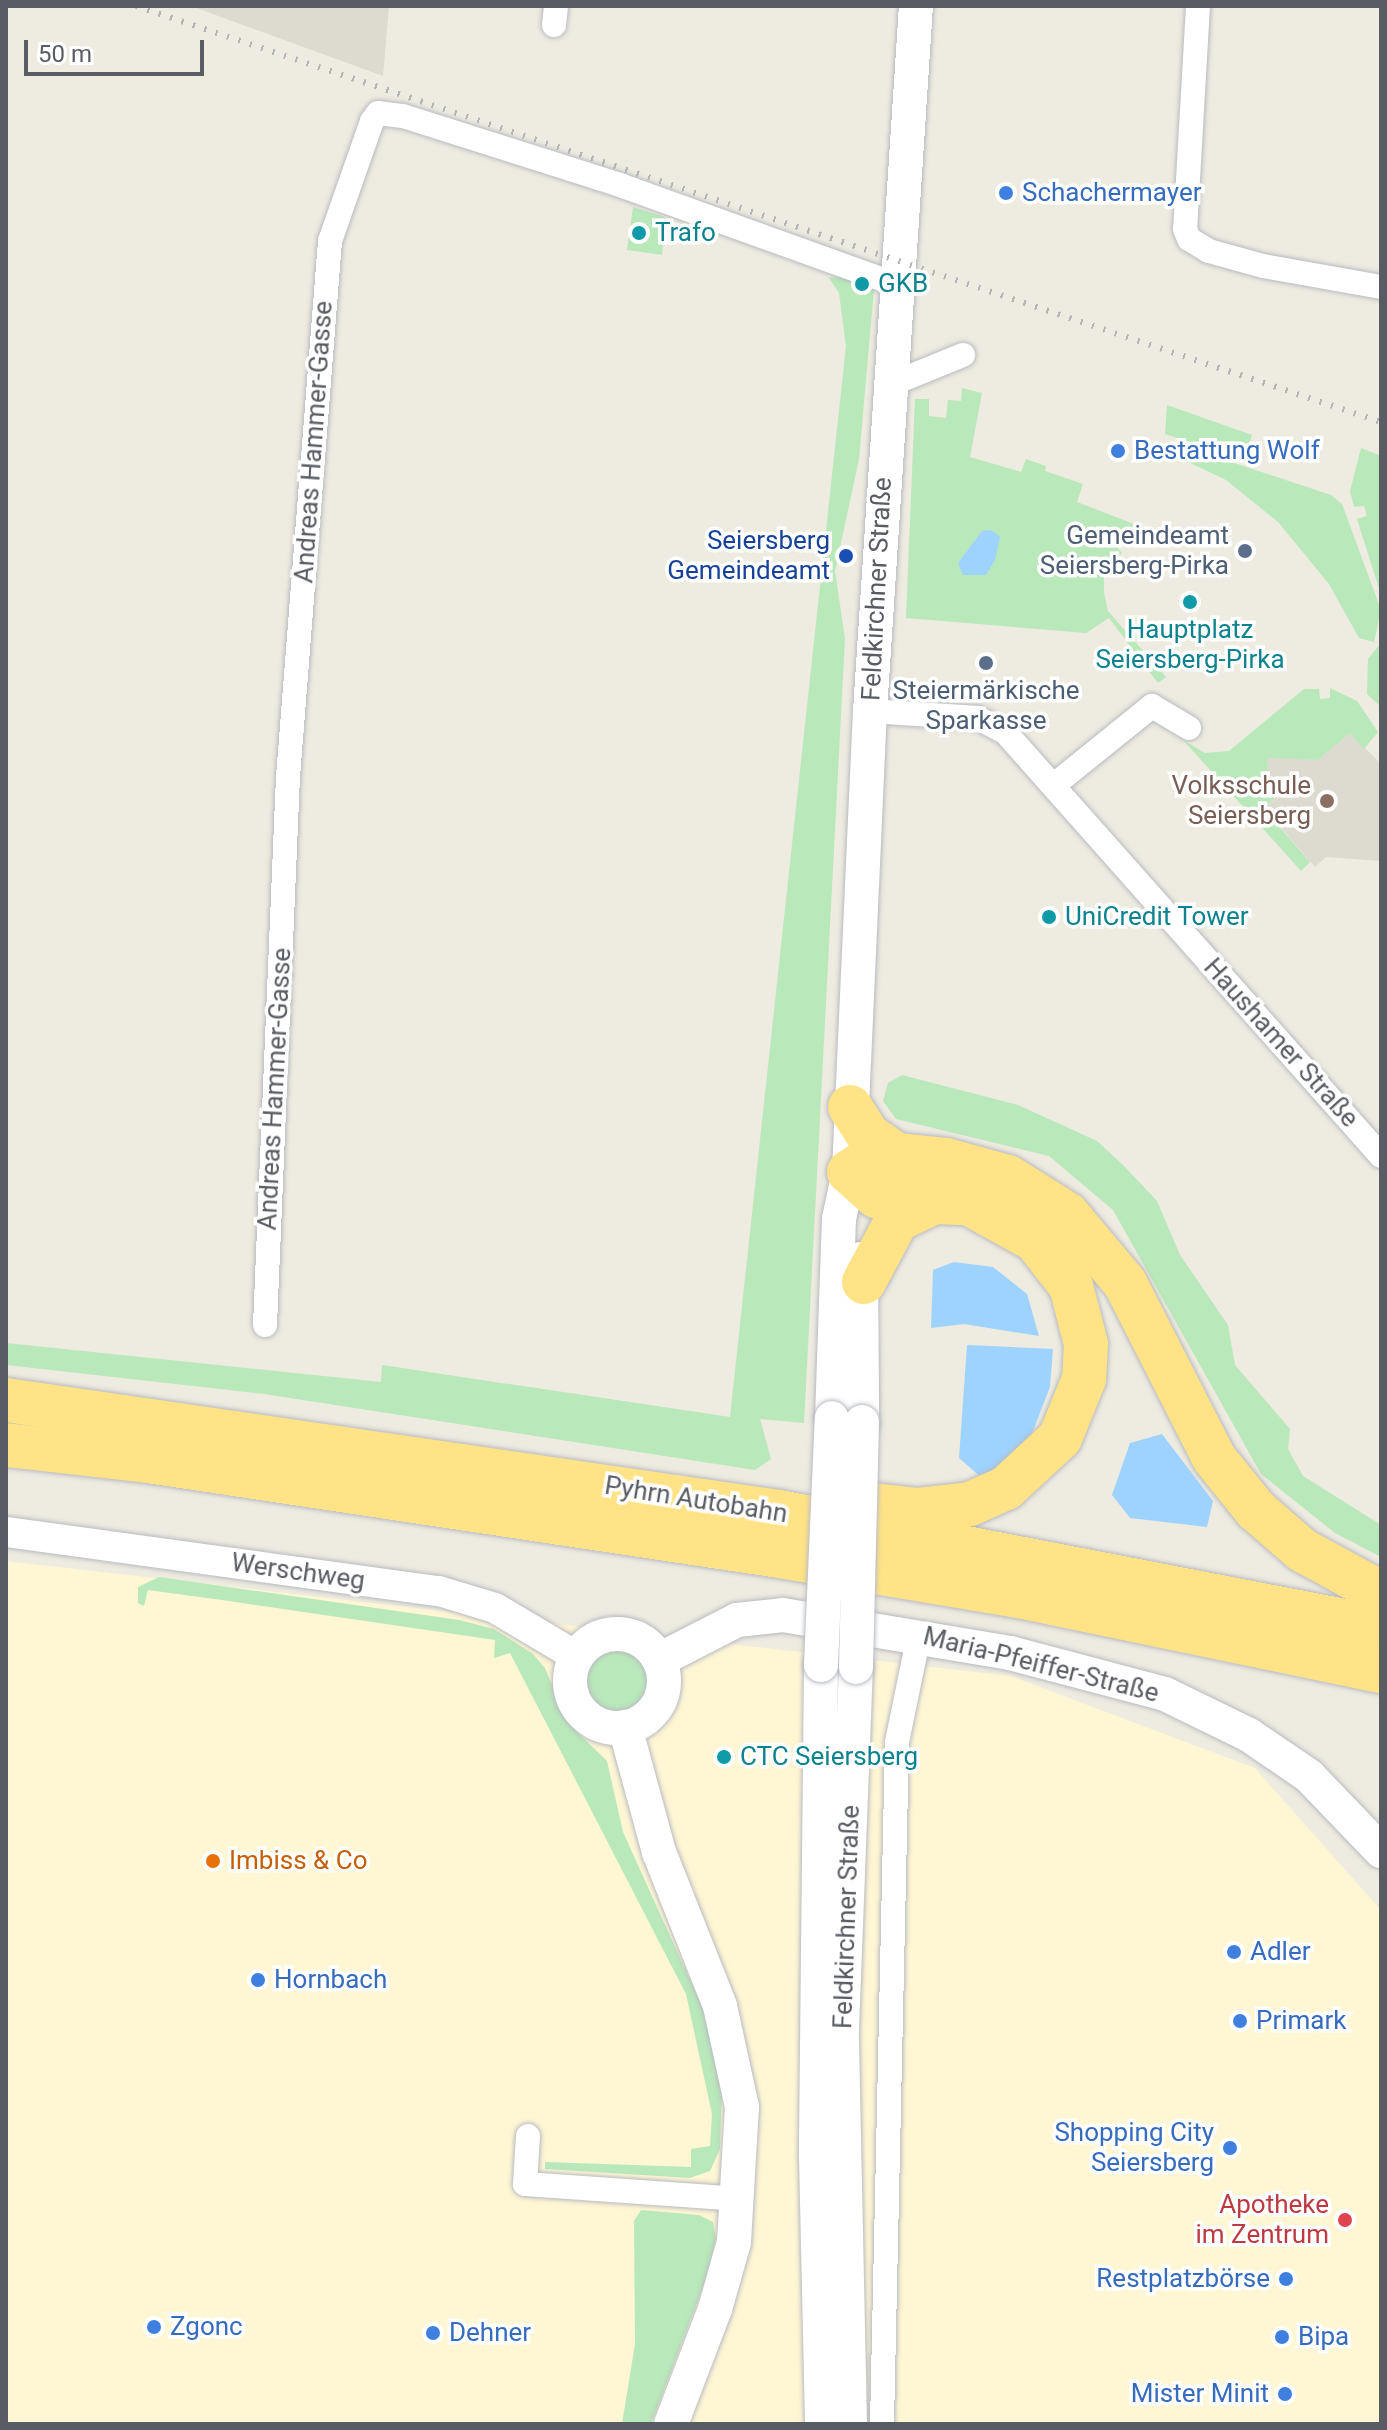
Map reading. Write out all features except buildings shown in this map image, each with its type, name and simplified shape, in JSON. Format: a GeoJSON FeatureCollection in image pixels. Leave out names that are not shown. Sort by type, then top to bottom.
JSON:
{"type":"FeatureCollection","features":[{"type":"Feature","properties":{"kind":"highway"},"geometry":{"type":"LineString","coordinates":[[850,1107],[868,1135],[897,1155]]}},
{"type":"Feature","properties":{"kind":"highway"},"geometry":{"type":"LineString","coordinates":[[779,1512],[821,1499],[918,1510],[970,1504],[1006,1488],[1060,1438],[1084,1379],[1086,1344],[1071,1286],[1035,1240],[1016,1226],[968,1203],[876,1196],[849,1172],[869,1159],[897,1155],[946,1160],[1008,1177],[1067,1214],[1125,1283],[1214,1458],[1256,1510],[1302,1550],[1381,1593]]}},
{"type":"Feature","properties":{"kind":"highway"},"geometry":{"type":"LineString","coordinates":[[864,1282],[897,1220],[934,1202]]}},
{"type":"Feature","properties":{"kind":"highway","name":"Pyhrn Autobahn"},"geometry":{"type":"LineString","coordinates":[[6,1400],[779,1512],[1381,1628]]}},
{"type":"Feature","properties":{"kind":"highway","name":"Pyhrn Autobahn"},"geometry":{"type":"LineString","coordinates":[[6,1445],[148,1461],[773,1555],[1018,1596],[1381,1671]]}},
{"type":"Feature","properties":{"kind":"main road","name":"Feldkirchner Straße"},"geometry":{"type":"LineString","coordinates":[[822,2424],[816,2157],[821,1665],[864,1282],[849,1172],[850,1107],[895,284],[916,6]]}},
{"type":"Feature","properties":{"kind":"main road","name":"Feldkirchner Straße"},"geometry":{"type":"LineString","coordinates":[[849,1172],[839,1219],[856,1667],[842,2029],[850,2424]]}},
{"type":"Feature","properties":{"kind":"main road","name":"Maria-Pfeiffer-Straße"},"geometry":{"type":"LineString","coordinates":[[659,1660],[713,1629],[753,1616],[797,1616],[919,1635],[1165,1694],[1208,1714],[1309,1776],[1381,1851]]}},
{"type":"Feature","properties":{"kind":"main road"},"geometry":{"type":"LineString","coordinates":[[615,1633],[645,1642],[659,1660],[664,1684],[659,1702],[642,1721],[625,1727],[598,1724],[578,1707],[570,1682],[576,1656],[593,1640],[615,1633]]}},
{"type":"Feature","properties":{"kind":"main road"},"geometry":{"type":"LineString","coordinates":[[625,1727],[638,1790],[731,2046],[742,2107],[740,2199],[723,2288],[671,2424]]}},
{"type":"Feature","properties":{"kind":"street"},"geometry":{"type":"LineString","coordinates":[[1198,6],[1185,229],[1189,239],[1197,247],[1263,266],[1381,287]]}},
{"type":"Feature","properties":{"kind":"street","name":"Andreas Hammer-Gasse"},"geometry":{"type":"LineString","coordinates":[[265,1325],[288,777],[330,241],[372,121],[378,113],[403,116],[620,185],[895,284]]}},
{"type":"Feature","properties":{"kind":"street"},"geometry":{"type":"LineString","coordinates":[[889,385],[963,355]]}},
{"type":"Feature","properties":{"kind":"street"},"geometry":{"type":"LineString","coordinates":[[1054,785],[1152,706],[1189,728]]}},
{"type":"Feature","properties":{"kind":"street","name":"Haushamer Straße"},"geometry":{"type":"LineString","coordinates":[[870,711],[978,718],[1006,733],[1381,1156]]}},
{"type":"Feature","properties":{"kind":"street","name":"Werschweg"},"geometry":{"type":"LineString","coordinates":[[6,1532],[439,1591],[495,1608],[576,1656]]}},
{"type":"Feature","properties":{"kind":"street"},"geometry":{"type":"LineString","coordinates":[[882,2424],[897,1742],[919,1635]]}},
{"type":"Feature","properties":{"kind":"street"},"geometry":{"type":"LineString","coordinates":[[528,2136],[525,2184],[740,2199]]}},
{"type":"Feature","properties":{"kind":"shaded area"},"geometry":{"type":"Polygon","coordinates":[[[191,6],[389,6],[383,76],[191,6]]]}},
{"type":"Feature","properties":{"kind":"shaded area","name":"Volksschule Seiersberg"},"geometry":{"type":"Polygon","coordinates":[[[1350,733],[1381,764],[1381,861],[1326,857],[1315,867],[1264,808],[1280,794],[1266,792],[1268,757],[1318,760],[1350,733]]]}},
{"type":"Feature","properties":{"kind":"shaded area","name":"Shopping City Seiersberg"},"geometry":{"type":"Polygon","coordinates":[[[6,1561],[1011,1676],[1255,1768],[1381,1910],[1381,2424],[6,2424],[6,1561]]]}},
{"type":"Feature","properties":{"kind":"green space"},"geometry":{"type":"Polygon","coordinates":[[[633,207],[665,217],[662,255],[627,250],[633,207]]]}},
{"type":"Feature","properties":{"kind":"green space"},"geometry":{"type":"Polygon","coordinates":[[[847,276],[874,289],[859,459],[835,571],[845,639],[804,1423],[760,1419],[771,1459],[755,1470],[264,1394],[6,1365],[6,1343],[381,1382],[382,1365],[730,1417],[846,346],[839,293],[829,278],[847,276]]]}},
{"type":"Feature","properties":{"kind":"green space"},"geometry":{"type":"Polygon","coordinates":[[[962,388],[982,393],[970,457],[1021,472],[1026,459],[1046,466],[1045,471],[1083,484],[1077,502],[1134,524],[1132,543],[1127,538],[1117,547],[1122,553],[1104,572],[1104,593],[1108,611],[1166,677],[1158,683],[1109,618],[1086,633],[906,618],[915,399],[929,399],[929,416],[946,418],[948,400],[961,401],[962,388]]]}},
{"type":"Feature","properties":{"kind":"green space"},"geometry":{"type":"Polygon","coordinates":[[[1167,405],[1252,435],[1244,460],[1165,434],[1167,405]]]}},
{"type":"Feature","properties":{"kind":"green space"},"geometry":{"type":"Polygon","coordinates":[[[1168,441],[1331,495],[1342,504],[1381,610],[1374,642],[1359,638],[1329,584],[1278,522],[1226,480],[1163,450],[1168,441]]]}},
{"type":"Feature","properties":{"kind":"green space"},"geometry":{"type":"Polygon","coordinates":[[[1361,448],[1381,456],[1381,595],[1357,519],[1367,516],[1364,506],[1354,507],[1350,491],[1361,448]]]}},
{"type":"Feature","properties":{"kind":"green space"},"geometry":{"type":"Polygon","coordinates":[[[1381,643],[1381,707],[1367,694],[1368,659],[1381,643]]]}},
{"type":"Feature","properties":{"kind":"green space"},"geometry":{"type":"Polygon","coordinates":[[[1330,688],[1357,701],[1378,732],[1364,749],[1350,733],[1318,760],[1268,758],[1266,792],[1281,793],[1263,808],[1310,862],[1301,871],[1183,740],[1205,753],[1229,751],[1304,689],[1319,689],[1320,699],[1330,698],[1330,688]]]}},
{"type":"Feature","properties":{"kind":"green space"},"geometry":{"type":"Polygon","coordinates":[[[902,1075],[1018,1105],[1097,1141],[1123,1165],[1157,1201],[1180,1255],[1228,1325],[1235,1365],[1290,1429],[1288,1449],[1303,1476],[1381,1525],[1381,1557],[1335,1533],[1261,1474],[1113,1210],[1049,1156],[896,1119],[883,1101],[888,1083],[902,1075]]]}},
{"type":"Feature","properties":{"kind":"green space"},"geometry":{"type":"Polygon","coordinates":[[[159,1577],[459,1620],[494,1629],[533,1654],[545,1668],[567,1722],[607,1761],[623,1832],[704,2011],[722,2092],[720,2149],[710,2171],[690,2178],[545,2169],[545,2162],[691,2167],[691,2149],[710,2146],[712,2114],[686,1994],[510,1653],[494,1658],[495,1640],[148,1590],[144,1606],[138,1603],[138,1587],[159,1577]]]}},
{"type":"Feature","properties":{"kind":"green space"},"geometry":{"type":"Polygon","coordinates":[[[611,1648],[623,1648],[635,1653],[645,1663],[650,1681],[648,1694],[635,1709],[623,1714],[611,1714],[599,1709],[589,1699],[584,1687],[584,1675],[589,1663],[599,1653],[611,1648]]]}},
{"type":"Feature","properties":{"kind":"green space"},"geometry":{"type":"Polygon","coordinates":[[[641,2210],[699,2215],[713,2222],[716,2239],[705,2282],[651,2424],[622,2424],[635,2344],[634,2221],[641,2210]]]}},
{"type":"Feature","properties":{"kind":"water"},"geometry":{"type":"Polygon","coordinates":[[[991,530],[1000,537],[995,560],[986,575],[963,575],[958,563],[982,531],[991,530]]]}},
{"type":"Feature","properties":{"kind":"water"},"geometry":{"type":"Polygon","coordinates":[[[954,1262],[993,1267],[1027,1294],[1039,1336],[964,1324],[931,1328],[933,1270],[954,1262]]]}},
{"type":"Feature","properties":{"kind":"water"},"geometry":{"type":"Polygon","coordinates":[[[967,1345],[1053,1349],[1050,1387],[1026,1449],[983,1479],[959,1458],[967,1345]]]}},
{"type":"Feature","properties":{"kind":"water"},"geometry":{"type":"Polygon","coordinates":[[[1162,1434],[1213,1501],[1207,1527],[1130,1518],[1112,1495],[1130,1443],[1162,1434]]]}},
{"type":"Feature","properties":{"kind":"railway"},"geometry":{"type":"LineString","coordinates":[[136,6],[1381,422]]}},
{"type":"Feature","properties":{"kind":"place","name":"Schachermayer"},"geometry":{"type":"Point","coordinates":[1006,193]}},
{"type":"Feature","properties":{"kind":"place","name":"Trafo"},"geometry":{"type":"Point","coordinates":[639,233]}},
{"type":"Feature","properties":{"kind":"place","name":"GKB"},"geometry":{"type":"Point","coordinates":[862,284]}},
{"type":"Feature","properties":{"kind":"place","name":"Bestattung Wolf"},"geometry":{"type":"Point","coordinates":[1118,451]}},
{"type":"Feature","properties":{"kind":"place","name":"Gemeindeamt Seiersberg-Pirka"},"geometry":{"type":"Point","coordinates":[1245,551]}},
{"type":"Feature","properties":{"kind":"place","name":"Seiersberg Gemeindeamt"},"geometry":{"type":"Point","coordinates":[846,556]}},
{"type":"Feature","properties":{"kind":"place","name":"Hauptplatz Seiersberg-Pirka"},"geometry":{"type":"Point","coordinates":[1190,602]}},
{"type":"Feature","properties":{"kind":"place","name":"Steiermärkische Sparkasse"},"geometry":{"type":"Point","coordinates":[986,663]}},
{"type":"Feature","properties":{"kind":"place","name":"Volksschule Seiersberg"},"geometry":{"type":"Point","coordinates":[1327,801]}},
{"type":"Feature","properties":{"kind":"place","name":"UniCredit Tower"},"geometry":{"type":"Point","coordinates":[1049,917]}},
{"type":"Feature","properties":{"kind":"place","name":"CTC Seiersberg"},"geometry":{"type":"Point","coordinates":[724,1757]}},
{"type":"Feature","properties":{"kind":"place","name":"Imbiss & Co"},"geometry":{"type":"Point","coordinates":[213,1861]}},
{"type":"Feature","properties":{"kind":"place","name":"Adler"},"geometry":{"type":"Point","coordinates":[1234,1952]}},
{"type":"Feature","properties":{"kind":"place","name":"Hornbach"},"geometry":{"type":"Point","coordinates":[258,1980]}},
{"type":"Feature","properties":{"kind":"place","name":"Primark"},"geometry":{"type":"Point","coordinates":[1240,2021]}},
{"type":"Feature","properties":{"kind":"place","name":"Shopping City Seiersberg"},"geometry":{"type":"Point","coordinates":[1230,2148]}},
{"type":"Feature","properties":{"kind":"place","name":"Apotheke im Zentrum"},"geometry":{"type":"Point","coordinates":[1345,2220]}},
{"type":"Feature","properties":{"kind":"place","name":"Restplatzbörse"},"geometry":{"type":"Point","coordinates":[1286,2279]}},
{"type":"Feature","properties":{"kind":"place","name":"Zgonc"},"geometry":{"type":"Point","coordinates":[154,2327]}},
{"type":"Feature","properties":{"kind":"place","name":"Dehner"},"geometry":{"type":"Point","coordinates":[433,2333]}},
{"type":"Feature","properties":{"kind":"place","name":"Bipa"},"geometry":{"type":"Point","coordinates":[1282,2337]}},
{"type":"Feature","properties":{"kind":"place","name":"Mister Minit"},"geometry":{"type":"Point","coordinates":[1285,2394]}}]}
